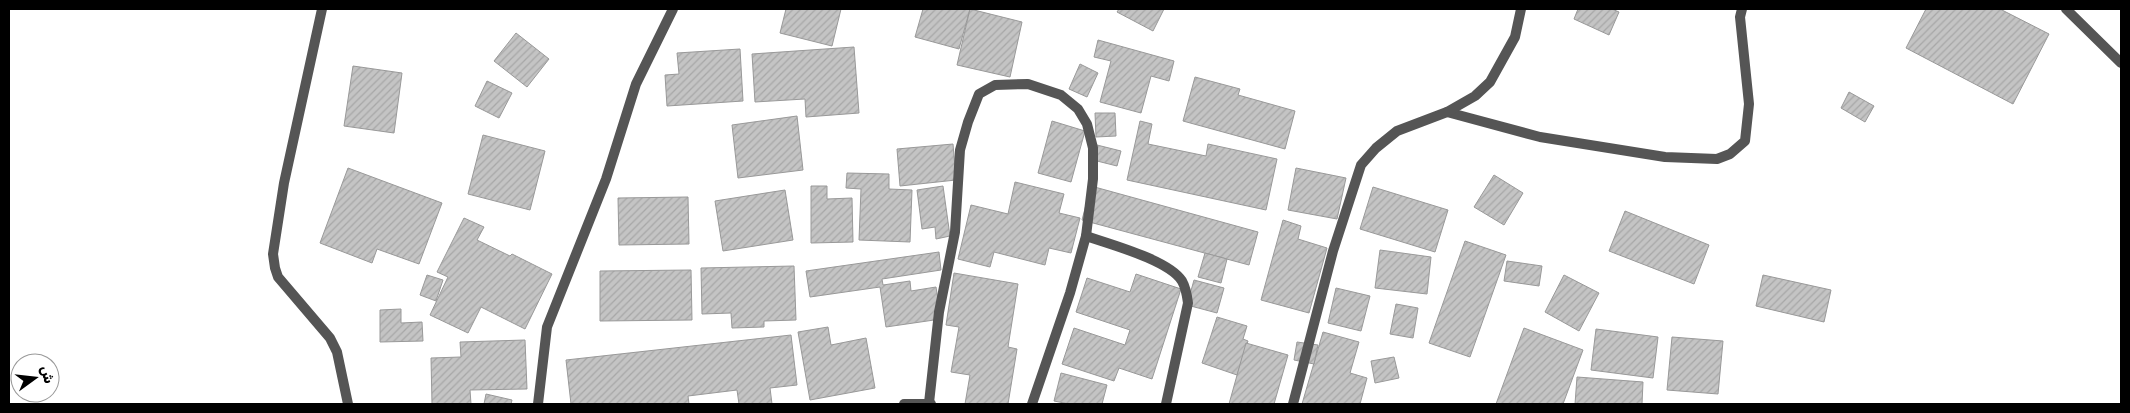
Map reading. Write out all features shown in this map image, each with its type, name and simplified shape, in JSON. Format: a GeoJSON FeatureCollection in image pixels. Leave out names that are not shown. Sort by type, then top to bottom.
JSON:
{"type":"FeatureCollection","features":[{"type":"Feature","properties":{"kind":"street"},"geometry":{"type":"LineString","coordinates":[[322,9],[284,183],[273,254],[274,268],[278,277],[330,338],[341,367],[348,404]]}},
{"type":"Feature","properties":{"kind":"street"},"geometry":{"type":"LineString","coordinates":[[538,404],[547,326],[606,179],[636,84],[673,9]]}},
{"type":"Feature","properties":{"kind":"street"},"geometry":{"type":"LineString","coordinates":[[1293,404],[1333,252],[1361,166],[1376,148],[1397,131],[1447,112],[1475,96],[1490,82],[1515,37],[1520,9]]}},
{"type":"Feature","properties":{"kind":"street"},"geometry":{"type":"LineString","coordinates":[[1447,112],[1540,137],[1665,157],[1716,159],[1730,154],[1745,141],[1749,104],[1740,17],[1742,9]]}},
{"type":"Feature","properties":{"kind":"street"},"geometry":{"type":"LineString","coordinates":[[2066,9],[2121,63]]}},
{"type":"Feature","properties":{"kind":"street"},"geometry":{"type":"LineString","coordinates":[[904,404],[930,404],[939,312],[955,232],[960,150],[979,94],[995,84],[1028,84],[1060,95],[1078,109],[1086,124],[1093,148],[1093,179],[1086,236],[1070,293],[1032,404]]}},
{"type":"Feature","properties":{"kind":"street"},"geometry":{"type":"LineString","coordinates":[[1086,236],[1139,254],[1174,272],[1186,290],[1188,303],[1166,404]]}},
{"type":"Feature","properties":{"kind":"building"},"geometry":{"type":"Polygon","coordinates":[[[786,9],[841,9],[832,46],[780,33],[786,9]]]}},
{"type":"Feature","properties":{"kind":"building"},"geometry":{"type":"Polygon","coordinates":[[[923,9],[970,9],[959,49],[915,37],[923,9]]]}},
{"type":"Feature","properties":{"kind":"building"},"geometry":{"type":"Polygon","coordinates":[[[970,9],[1022,22],[1010,77],[957,65],[970,9]]]}},
{"type":"Feature","properties":{"kind":"building"},"geometry":{"type":"Polygon","coordinates":[[[1119,9],[1164,9],[1153,31],[1117,12],[1119,9]]]}},
{"type":"Feature","properties":{"kind":"building"},"geometry":{"type":"Polygon","coordinates":[[[1578,9],[1612,9],[1619,12],[1609,35],[1574,19],[1578,9]]]}},
{"type":"Feature","properties":{"kind":"building"},"geometry":{"type":"Polygon","coordinates":[[[1926,9],[2000,9],[2049,34],[2013,104],[1906,48],[1926,9]]]}},
{"type":"Feature","properties":{"kind":"building"},"geometry":{"type":"Polygon","coordinates":[[[516,33],[549,59],[527,87],[494,61],[516,33]]]}},
{"type":"Feature","properties":{"kind":"building"},"geometry":{"type":"Polygon","coordinates":[[[1098,40],[1174,61],[1169,81],[1151,76],[1141,113],[1100,102],[1111,61],[1094,57],[1098,40]]]}},
{"type":"Feature","properties":{"kind":"building"},"geometry":{"type":"Polygon","coordinates":[[[854,47],[859,113],[806,117],[805,99],[755,102],[752,54],[854,47]]]}},
{"type":"Feature","properties":{"kind":"building"},"geometry":{"type":"Polygon","coordinates":[[[740,49],[743,101],[667,106],[665,75],[679,74],[677,53],[740,49]]]}},
{"type":"Feature","properties":{"kind":"building"},"geometry":{"type":"Polygon","coordinates":[[[1080,64],[1098,73],[1087,97],[1069,89],[1080,64]]]}},
{"type":"Feature","properties":{"kind":"building"},"geometry":{"type":"Polygon","coordinates":[[[353,66],[402,73],[394,133],[344,126],[353,66]]]}},
{"type":"Feature","properties":{"kind":"building"},"geometry":{"type":"Polygon","coordinates":[[[1195,77],[1240,89],[1238,95],[1295,111],[1285,149],[1183,121],[1195,77]]]}},
{"type":"Feature","properties":{"kind":"building"},"geometry":{"type":"Polygon","coordinates":[[[487,81],[512,93],[499,118],[475,106],[487,81]]]}},
{"type":"Feature","properties":{"kind":"building"},"geometry":{"type":"Polygon","coordinates":[[[1849,92],[1874,106],[1865,122],[1841,108],[1849,92]]]}},
{"type":"Feature","properties":{"kind":"building"},"geometry":{"type":"Polygon","coordinates":[[[1095,113],[1115,113],[1116,136],[1096,137],[1095,113]]]}},
{"type":"Feature","properties":{"kind":"building"},"geometry":{"type":"Polygon","coordinates":[[[797,116],[803,170],[738,178],[732,125],[797,116]]]}},
{"type":"Feature","properties":{"kind":"building"},"geometry":{"type":"Polygon","coordinates":[[[1052,121],[1085,131],[1071,182],[1038,173],[1052,121]]]}},
{"type":"Feature","properties":{"kind":"building"},"geometry":{"type":"Polygon","coordinates":[[[1140,121],[1152,124],[1148,144],[1206,156],[1208,144],[1277,159],[1266,210],[1127,180],[1140,121]]]}},
{"type":"Feature","properties":{"kind":"building"},"geometry":{"type":"Polygon","coordinates":[[[483,135],[545,151],[530,210],[468,194],[483,135]]]}},
{"type":"Feature","properties":{"kind":"building"},"geometry":{"type":"Polygon","coordinates":[[[953,144],[956,180],[900,186],[897,149],[953,144]]]}},
{"type":"Feature","properties":{"kind":"building"},"geometry":{"type":"Polygon","coordinates":[[[1093,144],[1121,151],[1117,166],[1089,159],[1093,144]]]}},
{"type":"Feature","properties":{"kind":"building"},"geometry":{"type":"Polygon","coordinates":[[[348,168],[442,203],[419,264],[377,249],[372,263],[320,243],[348,168]]]}},
{"type":"Feature","properties":{"kind":"building"},"geometry":{"type":"Polygon","coordinates":[[[1296,168],[1346,178],[1337,219],[1288,210],[1296,168]]]}},
{"type":"Feature","properties":{"kind":"building"},"geometry":{"type":"Polygon","coordinates":[[[847,173],[889,174],[889,189],[912,190],[910,242],[859,240],[861,189],[846,188],[847,173]]]}},
{"type":"Feature","properties":{"kind":"building"},"geometry":{"type":"Polygon","coordinates":[[[1494,175],[1523,193],[1504,225],[1474,207],[1494,175]]]}},
{"type":"Feature","properties":{"kind":"building"},"geometry":{"type":"Polygon","coordinates":[[[1015,182],[1064,194],[1059,213],[1080,218],[1071,253],[1049,248],[1045,265],[994,252],[990,267],[958,259],[971,205],[1008,214],[1015,182]]]}},
{"type":"Feature","properties":{"kind":"building"},"geometry":{"type":"Polygon","coordinates":[[[811,186],[827,186],[827,199],[852,198],[853,242],[811,243],[811,186]]]}},
{"type":"Feature","properties":{"kind":"building"},"geometry":{"type":"Polygon","coordinates":[[[943,186],[950,236],[936,239],[935,227],[922,229],[917,190],[943,186]]]}},
{"type":"Feature","properties":{"kind":"building"},"geometry":{"type":"Polygon","coordinates":[[[1091,186],[1258,232],[1249,265],[1082,220],[1091,186]]]}},
{"type":"Feature","properties":{"kind":"building"},"geometry":{"type":"Polygon","coordinates":[[[1373,187],[1448,210],[1435,252],[1360,229],[1373,187]]]}},
{"type":"Feature","properties":{"kind":"building"},"geometry":{"type":"Polygon","coordinates":[[[785,190],[793,240],[723,251],[715,201],[785,190]]]}},
{"type":"Feature","properties":{"kind":"building"},"geometry":{"type":"Polygon","coordinates":[[[688,197],[689,244],[619,245],[618,198],[688,197]]]}},
{"type":"Feature","properties":{"kind":"building"},"geometry":{"type":"Polygon","coordinates":[[[1625,211],[1709,245],[1694,284],[1609,251],[1625,211]]]}},
{"type":"Feature","properties":{"kind":"building"},"geometry":{"type":"Polygon","coordinates":[[[464,218],[484,227],[477,240],[510,256],[512,254],[552,274],[525,329],[481,307],[468,333],[430,315],[448,277],[437,272],[464,218]]]}},
{"type":"Feature","properties":{"kind":"building"},"geometry":{"type":"Polygon","coordinates":[[[1283,220],[1301,226],[1298,239],[1327,248],[1309,313],[1261,300],[1283,220]]]}},
{"type":"Feature","properties":{"kind":"building"},"geometry":{"type":"Polygon","coordinates":[[[1465,241],[1506,255],[1470,357],[1429,343],[1465,241]]]}},
{"type":"Feature","properties":{"kind":"building"},"geometry":{"type":"Polygon","coordinates":[[[1380,250],[1431,257],[1427,294],[1375,288],[1380,250]]]}},
{"type":"Feature","properties":{"kind":"building"},"geometry":{"type":"Polygon","coordinates":[[[939,252],[941,270],[882,279],[883,285],[910,281],[911,291],[936,287],[941,319],[886,327],[880,287],[810,297],[806,271],[939,252]]]}},
{"type":"Feature","properties":{"kind":"building"},"geometry":{"type":"Polygon","coordinates":[[[1205,253],[1227,259],[1221,283],[1198,277],[1205,253]]]}},
{"type":"Feature","properties":{"kind":"building"},"geometry":{"type":"Polygon","coordinates":[[[1507,261],[1542,266],[1539,286],[1504,281],[1507,261]]]}},
{"type":"Feature","properties":{"kind":"building"},"geometry":{"type":"Polygon","coordinates":[[[794,266],[796,320],[764,321],[764,327],[732,328],[731,313],[702,314],[701,268],[794,266]]]}},
{"type":"Feature","properties":{"kind":"building"},"geometry":{"type":"Polygon","coordinates":[[[691,270],[692,320],[600,321],[600,271],[691,270]]]}},
{"type":"Feature","properties":{"kind":"building"},"geometry":{"type":"Polygon","coordinates":[[[954,273],[1018,284],[1008,347],[1017,349],[1008,404],[965,404],[970,375],[951,372],[959,327],[946,325],[954,273]]]}},
{"type":"Feature","properties":{"kind":"building"},"geometry":{"type":"Polygon","coordinates":[[[1136,274],[1181,289],[1152,379],[1119,368],[1114,381],[1062,364],[1074,328],[1125,345],[1130,330],[1076,312],[1087,278],[1130,292],[1136,274]]]}},
{"type":"Feature","properties":{"kind":"building"},"geometry":{"type":"Polygon","coordinates":[[[427,275],[443,280],[436,301],[420,295],[427,275]]]}},
{"type":"Feature","properties":{"kind":"building"},"geometry":{"type":"Polygon","coordinates":[[[1564,275],[1599,293],[1579,331],[1545,312],[1564,275]]]}},
{"type":"Feature","properties":{"kind":"building"},"geometry":{"type":"Polygon","coordinates":[[[1763,275],[1831,290],[1824,322],[1756,306],[1763,275]]]}},
{"type":"Feature","properties":{"kind":"building"},"geometry":{"type":"Polygon","coordinates":[[[1194,280],[1224,288],[1217,313],[1187,305],[1194,280]]]}},
{"type":"Feature","properties":{"kind":"building"},"geometry":{"type":"Polygon","coordinates":[[[1336,288],[1370,296],[1361,331],[1328,323],[1336,288]]]}},
{"type":"Feature","properties":{"kind":"building"},"geometry":{"type":"Polygon","coordinates":[[[1396,304],[1418,308],[1413,338],[1390,334],[1396,304]]]}},
{"type":"Feature","properties":{"kind":"building"},"geometry":{"type":"Polygon","coordinates":[[[401,309],[401,323],[422,322],[423,341],[380,342],[380,310],[401,309]]]}},
{"type":"Feature","properties":{"kind":"building"},"geometry":{"type":"Polygon","coordinates":[[[1217,317],[1247,326],[1243,339],[1248,341],[1237,375],[1202,363],[1217,317]]]}},
{"type":"Feature","properties":{"kind":"building"},"geometry":{"type":"Polygon","coordinates":[[[828,327],[831,345],[866,338],[875,388],[810,400],[798,332],[828,327]]]}},
{"type":"Feature","properties":{"kind":"building"},"geometry":{"type":"Polygon","coordinates":[[[1524,328],[1583,350],[1563,404],[1496,404],[1524,328]]]}},
{"type":"Feature","properties":{"kind":"building"},"geometry":{"type":"Polygon","coordinates":[[[1596,329],[1658,337],[1653,378],[1591,370],[1596,329]]]}},
{"type":"Feature","properties":{"kind":"building"},"geometry":{"type":"Polygon","coordinates":[[[1323,332],[1359,342],[1350,373],[1367,378],[1360,404],[1302,404],[1323,332]]]}},
{"type":"Feature","properties":{"kind":"building"},"geometry":{"type":"Polygon","coordinates":[[[791,335],[797,385],[770,388],[772,404],[739,404],[737,390],[688,396],[689,404],[571,404],[566,360],[791,335]]]}},
{"type":"Feature","properties":{"kind":"building"},"geometry":{"type":"Polygon","coordinates":[[[1672,337],[1723,341],[1718,394],[1667,390],[1672,337]]]}},
{"type":"Feature","properties":{"kind":"building"},"geometry":{"type":"Polygon","coordinates":[[[525,340],[527,389],[470,390],[471,404],[432,404],[431,358],[461,357],[460,342],[525,340]]]}},
{"type":"Feature","properties":{"kind":"building"},"geometry":{"type":"Polygon","coordinates":[[[1297,342],[1318,345],[1314,364],[1294,360],[1297,342]]]}},
{"type":"Feature","properties":{"kind":"building"},"geometry":{"type":"Polygon","coordinates":[[[1246,343],[1288,355],[1274,404],[1229,404],[1246,343]]]}},
{"type":"Feature","properties":{"kind":"building"},"geometry":{"type":"Polygon","coordinates":[[[1394,357],[1399,378],[1375,383],[1371,361],[1394,357]]]}},
{"type":"Feature","properties":{"kind":"building"},"geometry":{"type":"Polygon","coordinates":[[[1061,373],[1107,385],[1102,404],[1069,404],[1054,401],[1061,373]]]}},
{"type":"Feature","properties":{"kind":"building"},"geometry":{"type":"Polygon","coordinates":[[[1577,377],[1643,382],[1642,404],[1575,404],[1577,377]]]}},
{"type":"Feature","properties":{"kind":"building"},"geometry":{"type":"Polygon","coordinates":[[[486,394],[512,400],[511,404],[484,404],[486,394]]]}}]}
